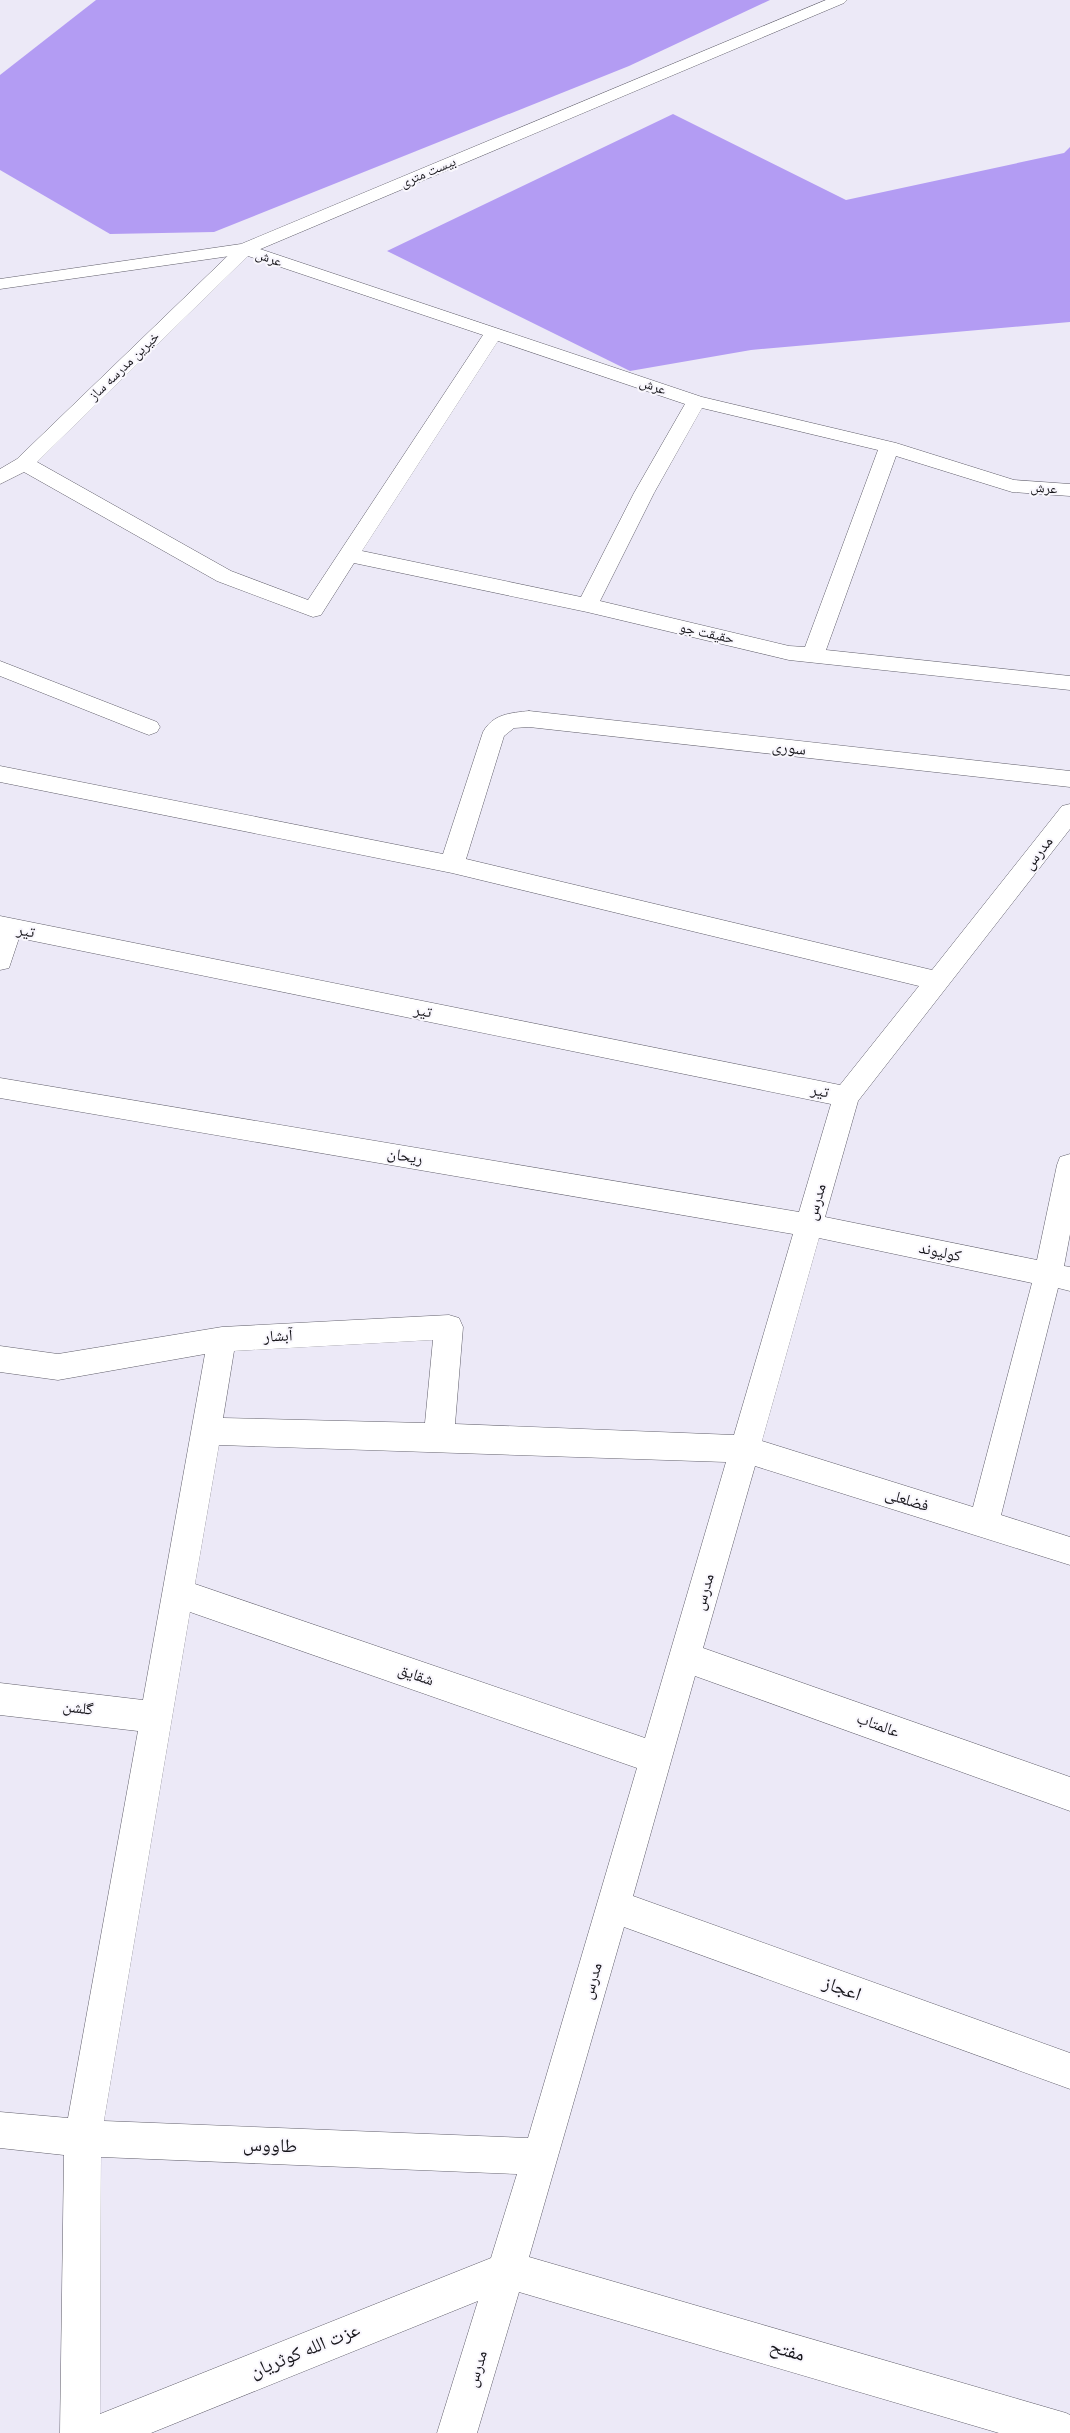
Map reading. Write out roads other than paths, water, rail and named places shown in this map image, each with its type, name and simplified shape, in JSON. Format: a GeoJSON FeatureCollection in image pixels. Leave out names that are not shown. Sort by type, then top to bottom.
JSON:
{"type":"FeatureCollection","features":[{"type":"Feature","properties":{"kind":"street","name":"بیست متری"},"geometry":{"type":"LineString","coordinates":[[0,284],[244,249],[839,0]]}},
{"type":"Feature","properties":{"kind":"street","name":"عرش"},"geometry":{"type":"LineString","coordinates":[[244,249],[696,401],[889,447],[1012,486],[1070,490]]}},
{"type":"Feature","properties":{"kind":"street","name":"خیرین مدرسه ساز"},"geometry":{"type":"LineString","coordinates":[[0,478],[24,463],[244,249]]}},
{"type":"Feature","properties":{"kind":"street"},"geometry":{"type":"LineString","coordinates":[[24,463],[224,576],[313,610],[494,333]]}},
{"type":"Feature","properties":{"kind":"street"},"geometry":{"type":"LineString","coordinates":[[587,605],[644,493],[696,401]]}},
{"type":"Feature","properties":{"kind":"street"},"geometry":{"type":"LineString","coordinates":[[813,655],[889,447]]}},
{"type":"Feature","properties":{"kind":"street","name":"حقیقت جو"},"geometry":{"type":"LineString","coordinates":[[349,555],[587,605],[789,652],[1070,683]]}},
{"type":"Feature","properties":{"kind":"street"},"geometry":{"type":"LineString","coordinates":[[0,668],[148,727]]}},
{"type":"Feature","properties":{"kind":"street","name":"سوری"},"geometry":{"type":"LineString","coordinates":[[452,864],[494,732],[508,721],[539,720],[1070,779]]}},
{"type":"Feature","properties":{"kind":"street"},"geometry":{"type":"LineString","coordinates":[[0,774],[452,864],[937,981]]}},
{"type":"Feature","properties":{"kind":"street","name":"مدرس"},"geometry":{"type":"LineString","coordinates":[[457,2433],[541,2157],[846,1097],[1070,812]]}},
{"type":"Feature","properties":{"kind":"street"},"geometry":{"type":"LineString","coordinates":[[0,960],[5,926]]}},
{"type":"Feature","properties":{"kind":"street","name":"تیر"},"geometry":{"type":"LineString","coordinates":[[5,926],[846,1097]]}},
{"type":"Feature","properties":{"kind":"street","name":"ریحان"},"geometry":{"type":"LineString","coordinates":[[0,1088],[810,1225]]}},
{"type":"Feature","properties":{"kind":"street"},"geometry":{"type":"LineString","coordinates":[[984,1524],[1059,1277],[1070,1166]]}},
{"type":"Feature","properties":{"kind":"street","name":"کولیوند"},"geometry":{"type":"LineString","coordinates":[[810,1225],[1059,1277]]}},
{"type":"Feature","properties":{"kind":"street","name":"آبشار"},"geometry":{"type":"LineString","coordinates":[[0,1359],[58,1367],[222,1339],[449,1327],[439,1437]]}},
{"type":"Feature","properties":{"kind":"street"},"geometry":{"type":"LineString","coordinates":[[80,2433],[83,2138],[222,1339]]}},
{"type":"Feature","properties":{"kind":"street","name":"فضلعلی"},"geometry":{"type":"LineString","coordinates":[[206,1431],[439,1437],[745,1449],[1070,1551]]}},
{"type":"Feature","properties":{"kind":"street","name":"شقایق"},"geometry":{"type":"LineString","coordinates":[[177,1593],[656,1758]]}},
{"type":"Feature","properties":{"kind":"street","name":"عالمتاب"},"geometry":{"type":"LineString","coordinates":[[685,1657],[1070,1794]]}},
{"type":"Feature","properties":{"kind":"street","name":"گلشن"},"geometry":{"type":"LineString","coordinates":[[0,1699],[156,1717]]}},
{"type":"Feature","properties":{"kind":"street","name":"اعجاز"},"geometry":{"type":"LineString","coordinates":[[614,1906],[1070,2072]]}},
{"type":"Feature","properties":{"kind":"street","name":"طاووس"},"geometry":{"type":"LineString","coordinates":[[0,2130],[83,2138],[541,2157]]}},
{"type":"Feature","properties":{"kind":"street","name":"عزت الله کوثریان"},"geometry":{"type":"LineString","coordinates":[[102,2433],[508,2270]]}},
{"type":"Feature","properties":{"kind":"street","name":"مفتح"},"geometry":{"type":"LineString","coordinates":[[508,2270],[1066,2433]]}}]}
